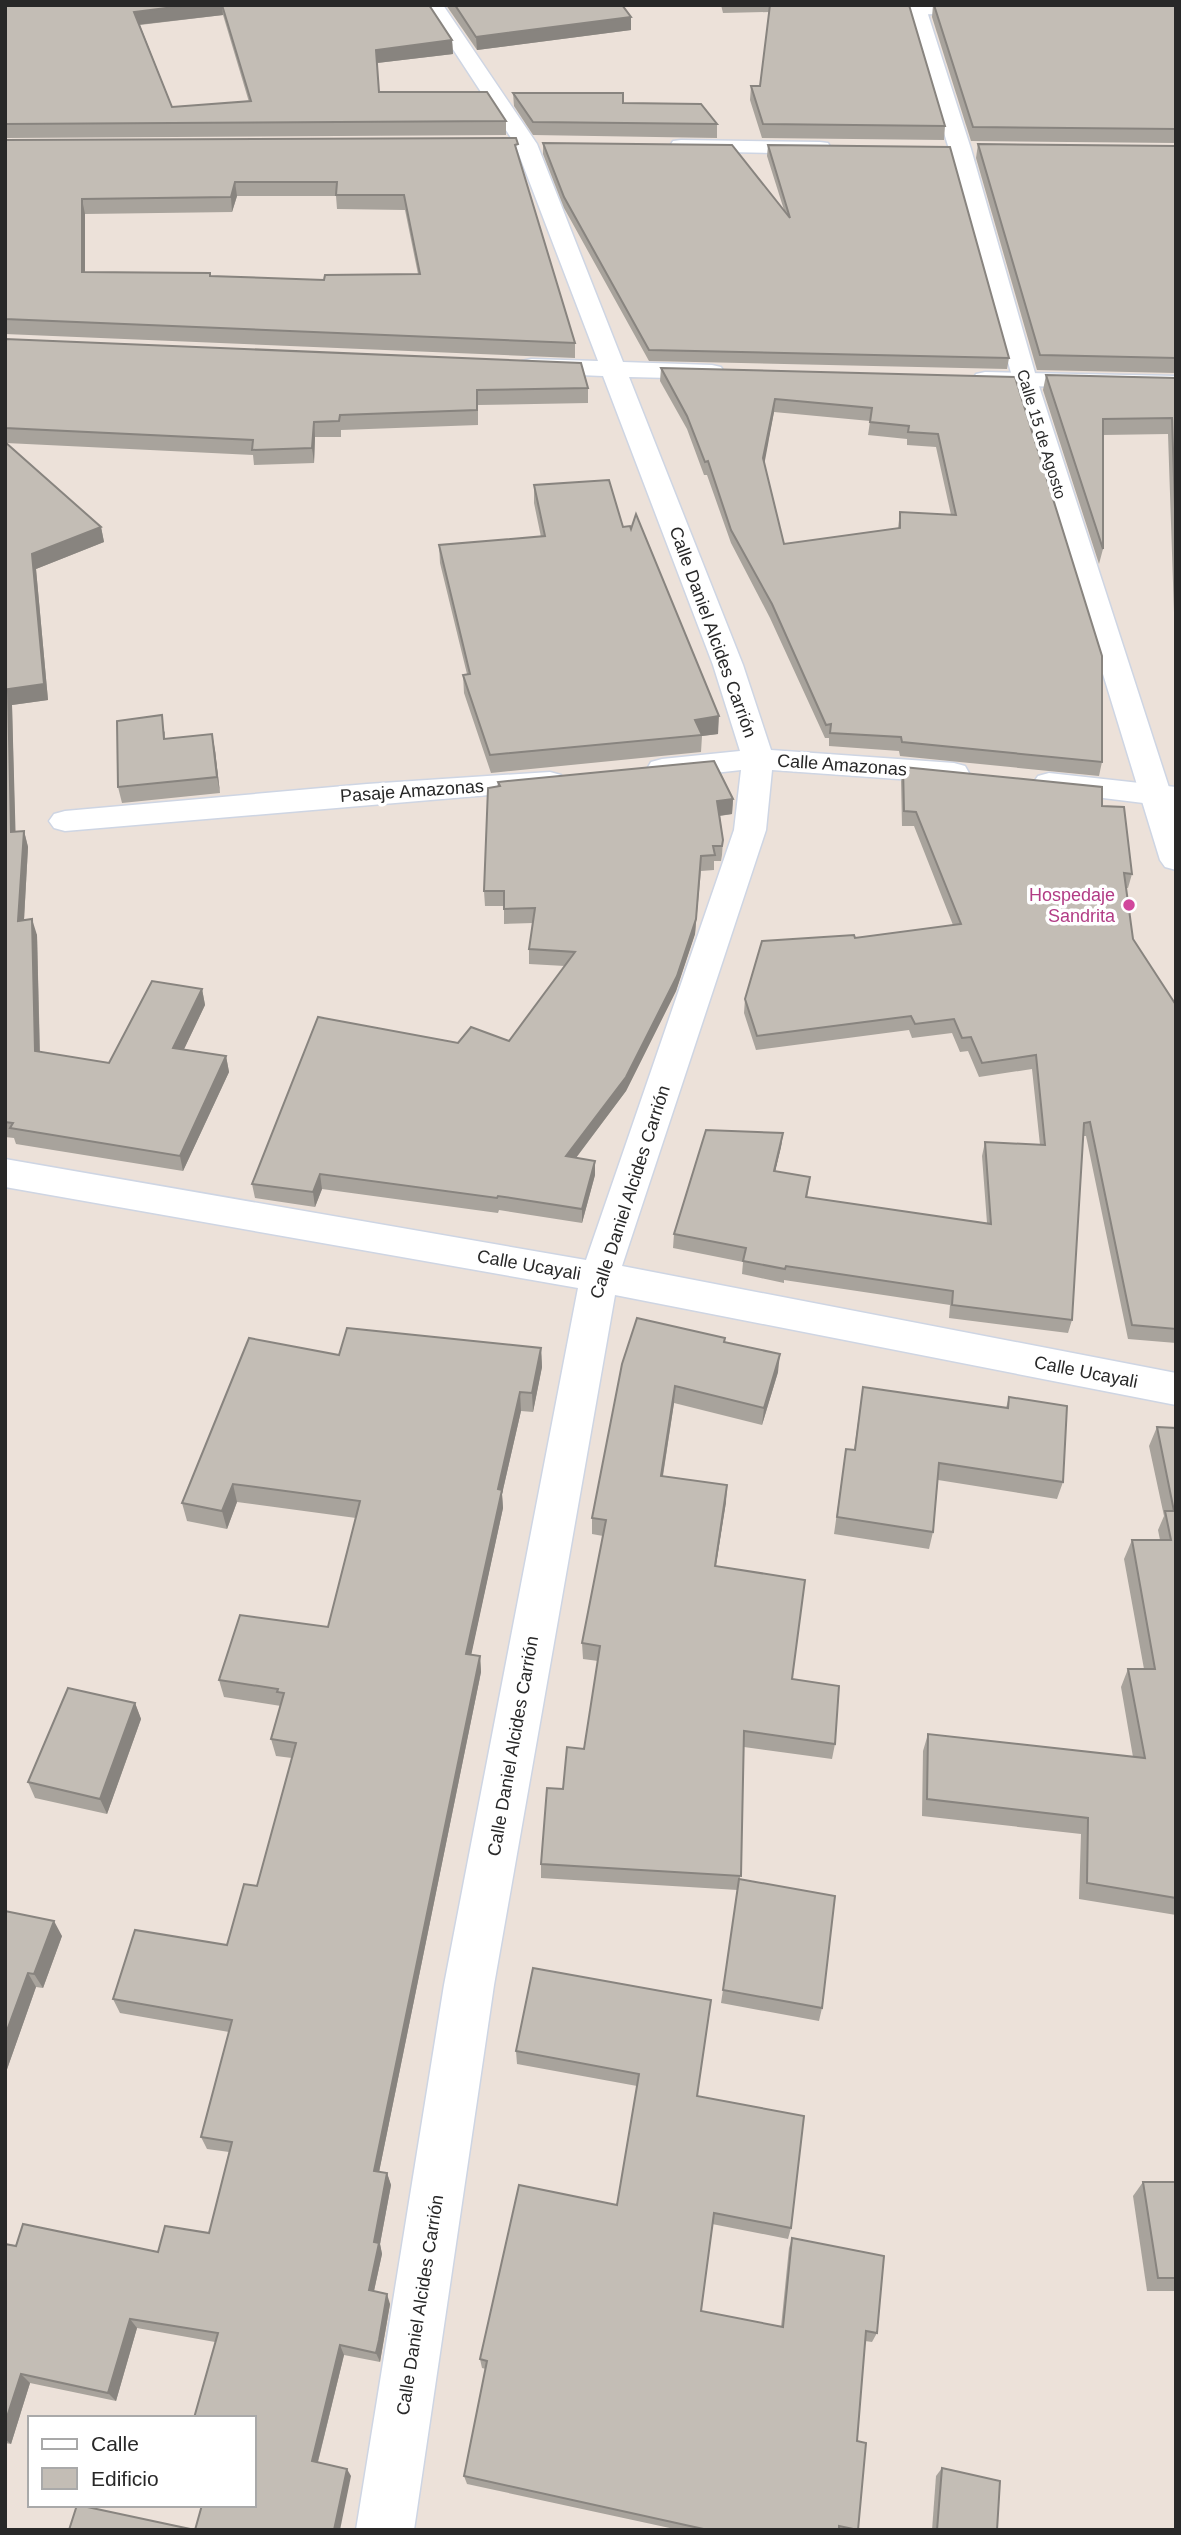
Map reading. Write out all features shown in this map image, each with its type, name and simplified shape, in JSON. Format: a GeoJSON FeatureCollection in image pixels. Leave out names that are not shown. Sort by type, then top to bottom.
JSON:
{"type":"FeatureCollection","features":[{"type":"Feature","properties":{"kind":"street","name":"Calle Daniel Alcides Carrión"},"geometry":{"type":"LineString","coordinates":[[385,2530],[469,1984],[599,1277],[750,830],[758,759],[728,665],[526,144],[433,5]]}},
{"type":"Feature","properties":{"kind":"street"},"geometry":{"type":"LineString","coordinates":[[915,8],[1016,5]]}},
{"type":"Feature","properties":{"kind":"street","name":"Calle 15 de Agosto"},"geometry":{"type":"LineString","coordinates":[[915,8],[960,149],[1026,380],[1166,795],[1176,860]]}},
{"type":"Feature","properties":{"kind":"street"},"geometry":{"type":"LineString","coordinates":[[666,146],[834,148]]}},
{"type":"Feature","properties":{"kind":"street"},"geometry":{"type":"LineString","coordinates":[[932,149],[987,150]]}},
{"type":"Feature","properties":{"kind":"street"},"geometry":{"type":"LineString","coordinates":[[504,365],[738,373]]}},
{"type":"Feature","properties":{"kind":"street"},"geometry":{"type":"LineString","coordinates":[[957,379],[1176,384]]}},
{"type":"Feature","properties":{"kind":"street"},"geometry":{"type":"LineString","coordinates":[[638,772],[758,759]]}},
{"type":"Feature","properties":{"kind":"street","name":"Calle Amazonas"},"geometry":{"type":"LineString","coordinates":[[758,759],[976,776]]}},
{"type":"Feature","properties":{"kind":"street","name":"Pasaje Amazonas"},"geometry":{"type":"LineString","coordinates":[[65,821],[367,793],[584,778]]}},
{"type":"Feature","properties":{"kind":"street"},"geometry":{"type":"LineString","coordinates":[[1017,780],[1166,795]]}},
{"type":"Feature","properties":{"kind":"street","name":"Calle Ucayali"},"geometry":{"type":"LineString","coordinates":[[5,1173],[599,1277],[1176,1389]]}},
{"type":"Feature","properties":{"kind":"building"},"geometry":{"type":"Polygon","coordinates":[[[5,5],[190,5],[134,12],[172,107],[251,101],[222,5],[429,5],[452,40],[376,50],[379,92],[487,92],[506,121],[5,124],[5,5]]]}},
{"type":"Feature","properties":{"kind":"building"},"geometry":{"type":"Polygon","coordinates":[[[455,5],[622,5],[631,17],[476,37],[455,5]]]}},
{"type":"Feature","properties":{"kind":"building"},"geometry":{"type":"Polygon","coordinates":[[[770,5],[909,5],[945,126],[763,124],[751,86],[760,86],[770,5]]]}},
{"type":"Feature","properties":{"kind":"building"},"geometry":{"type":"Polygon","coordinates":[[[934,5],[1176,5],[1176,129],[973,127],[934,5]]]}},
{"type":"Feature","properties":{"kind":"building"},"geometry":{"type":"Polygon","coordinates":[[[513,93],[623,93],[623,103],[701,104],[717,124],[533,122],[513,93]]]}},
{"type":"Feature","properties":{"kind":"building"},"geometry":{"type":"Polygon","coordinates":[[[516,138],[518,144],[515,145],[575,343],[5,319],[5,140],[516,138]],[[235,182],[231,197],[82,199],[82,272],[210,273],[210,276],[324,280],[325,275],[420,274],[404,195],[336,195],[337,182],[235,182]]]}},
{"type":"Feature","properties":{"kind":"building"},"geometry":{"type":"Polygon","coordinates":[[[543,143],[732,145],[790,218],[768,145],[950,147],[1009,358],[649,350],[564,197],[543,143]]]}},
{"type":"Feature","properties":{"kind":"building"},"geometry":{"type":"Polygon","coordinates":[[[978,144],[1176,146],[1176,358],[1040,355],[978,144]]]}},
{"type":"Feature","properties":{"kind":"building"},"geometry":{"type":"Polygon","coordinates":[[[5,339],[581,363],[588,388],[477,390],[477,410],[340,415],[339,421],[314,422],[312,448],[252,450],[253,440],[5,428],[5,339]]]}},
{"type":"Feature","properties":{"kind":"building"},"geometry":{"type":"Polygon","coordinates":[[[661,368],[1015,377],[1102,656],[1102,762],[902,742],[901,737],[830,733],[831,724],[826,725],[772,604],[731,530],[708,461],[705,462],[687,416],[661,368]],[[775,399],[763,458],[784,544],[900,528],[900,512],[956,515],[938,434],[908,432],[909,426],[870,422],[872,408],[775,399]]]}},
{"type":"Feature","properties":{"kind":"building"},"geometry":{"type":"Polygon","coordinates":[[[1046,375],[1176,378],[1176,538],[1172,418],[1103,419],[1103,549],[1046,375]]]}},
{"type":"Feature","properties":{"kind":"building"},"geometry":{"type":"Polygon","coordinates":[[[5,442],[101,527],[32,554],[44,684],[8,689],[11,832],[24,831],[18,921],[32,919],[35,1051],[109,1063],[152,981],[202,989],[173,1048],[226,1056],[180,1156],[10,1128],[13,1123],[5,1122],[5,442]]]}},
{"type":"Feature","properties":{"kind":"building"},"geometry":{"type":"Polygon","coordinates":[[[609,480],[623,527],[630,526],[631,529],[636,514],[719,716],[695,720],[702,735],[490,755],[463,675],[470,674],[439,545],[545,536],[534,485],[609,480]]]}},
{"type":"Feature","properties":{"kind":"building"},"geometry":{"type":"Polygon","coordinates":[[[162,715],[164,739],[212,734],[217,777],[118,787],[117,721],[162,715]]]}},
{"type":"Feature","properties":{"kind":"building"},"geometry":{"type":"Polygon","coordinates":[[[714,761],[733,799],[717,801],[722,846],[713,846],[715,855],[701,856],[696,919],[677,976],[626,1077],[566,1156],[595,1161],[582,1209],[320,1174],[313,1192],[252,1184],[318,1017],[458,1043],[471,1027],[509,1041],[575,952],[529,949],[535,908],[504,909],[504,891],[484,891],[488,788],[500,786],[498,782],[714,761]]]}},
{"type":"Feature","properties":{"kind":"building"},"geometry":{"type":"Polygon","coordinates":[[[903,767],[1102,787],[1102,806],[1124,807],[1132,874],[1124,873],[1133,939],[1176,1005],[1176,1329],[1132,1325],[1090,1122],[1084,1123],[1072,1320],[952,1305],[953,1291],[743,1261],[746,1248],[674,1234],[706,1130],[783,1133],[774,1171],[810,1177],[806,1197],[991,1224],[985,1142],[1045,1145],[1036,1055],[982,1063],[971,1037],[962,1038],[954,1019],[915,1024],[911,1016],[757,1036],[745,999],[762,941],[854,935],[855,938],[961,924],[916,812],[904,811],[903,767]]]}},
{"type":"Feature","properties":{"kind":"building"},"geometry":{"type":"Polygon","coordinates":[[[637,1318],[780,1354],[764,1408],[675,1386],[661,1476],[727,1485],[715,1566],[805,1580],[792,1679],[839,1686],[835,1744],[744,1731],[741,1876],[541,1864],[547,1788],[563,1789],[567,1747],[584,1749],[600,1646],[582,1643],[606,1520],[592,1518],[622,1364],[637,1318]]]}},
{"type":"Feature","properties":{"kind":"building"},"geometry":{"type":"Polygon","coordinates":[[[347,1328],[541,1348],[532,1393],[520,1392],[498,1489],[502,1490],[466,1654],[480,1656],[374,2171],[387,2173],[374,2242],[379,2243],[369,2290],[387,2294],[379,2340],[376,2353],[340,2345],[312,2461],[347,2469],[334,2530],[195,2530],[201,2507],[256,2507],[256,2416],[195,2416],[218,2333],[130,2319],[108,2393],[21,2374],[5,2423],[5,2244],[16,2246],[23,2224],[158,2252],[165,2226],[209,2233],[232,2142],[201,2137],[232,2020],[113,1999],[135,1930],[227,1945],[244,1884],[257,1886],[296,1743],[271,1739],[284,1693],[277,1692],[278,1689],[219,1680],[240,1615],[328,1627],[360,1501],[233,1484],[222,1511],[182,1503],[249,1338],[339,1355],[347,1328]]]}},
{"type":"Feature","properties":{"kind":"building"},"geometry":{"type":"Polygon","coordinates":[[[863,1387],[1008,1408],[1009,1397],[1067,1406],[1063,1482],[939,1463],[933,1532],[837,1517],[846,1449],[855,1450],[863,1387]]]}},
{"type":"Feature","properties":{"kind":"building"},"geometry":{"type":"Polygon","coordinates":[[[1157,1427],[1176,1428],[1176,1898],[1087,1883],[1088,1818],[927,1799],[928,1734],[1145,1758],[1128,1669],[1155,1669],[1132,1540],[1171,1540],[1165,1511],[1174,1511],[1157,1427]]]}},
{"type":"Feature","properties":{"kind":"building"},"geometry":{"type":"Polygon","coordinates":[[[68,1688],[135,1703],[100,1799],[28,1782],[68,1688]]]}},
{"type":"Feature","properties":{"kind":"building"},"geometry":{"type":"Polygon","coordinates":[[[739,1879],[835,1896],[822,2008],[723,1990],[739,1879]]]}},
{"type":"Feature","properties":{"kind":"building"},"geometry":{"type":"Polygon","coordinates":[[[5,1911],[54,1921],[34,1974],[28,1973],[5,2036],[5,1911]]]}},
{"type":"Feature","properties":{"kind":"building"},"geometry":{"type":"Polygon","coordinates":[[[533,1968],[711,2000],[697,2096],[804,2116],[791,2228],[714,2213],[701,2311],[783,2327],[792,2238],[884,2256],[877,2333],[866,2331],[857,2441],[866,2443],[858,2530],[839,2526],[839,2530],[708,2530],[464,2476],[487,2361],[480,2359],[519,2185],[617,2205],[639,2074],[516,2051],[533,1968]]]}},
{"type":"Feature","properties":{"kind":"building"},"geometry":{"type":"Polygon","coordinates":[[[1143,2182],[1176,2182],[1176,2278],[1158,2278],[1143,2182]]]}},
{"type":"Feature","properties":{"kind":"building"},"geometry":{"type":"Polygon","coordinates":[[[942,2468],[1000,2481],[997,2530],[937,2530],[942,2468]]]}},
{"type":"Feature","properties":{"kind":"building"},"geometry":{"type":"Polygon","coordinates":[[[76,2507],[87,2507],[195,2530],[69,2530],[76,2507]]]}},
{"type":"Feature","properties":{"kind":"place","name":"Hospedaje Sandrita"},"geometry":{"type":"Point","coordinates":[1129,905]}}]}
